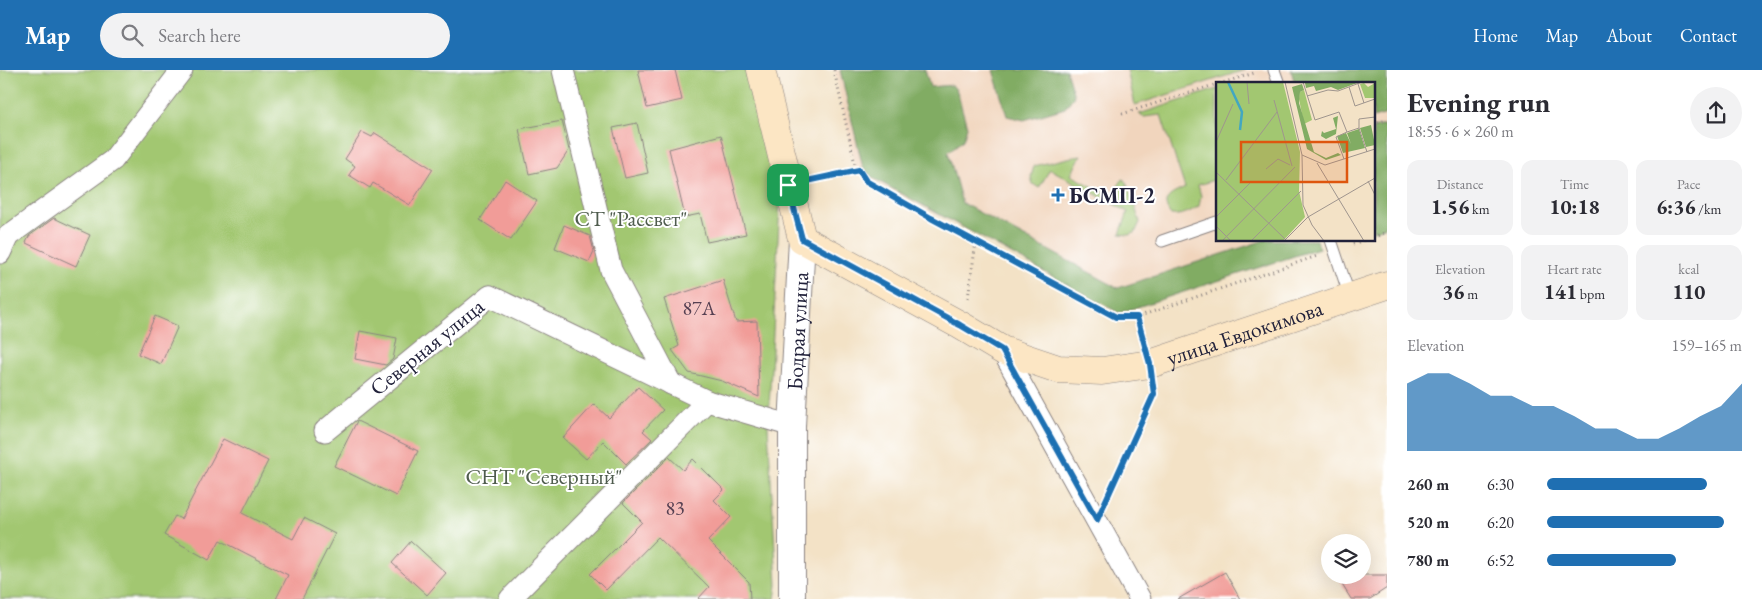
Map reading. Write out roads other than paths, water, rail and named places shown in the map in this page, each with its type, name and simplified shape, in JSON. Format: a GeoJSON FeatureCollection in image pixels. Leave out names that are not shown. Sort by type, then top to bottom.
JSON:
{"type":"FeatureCollection","features":[{"type":"Feature","properties":{"kind":"main road","name":"Бодрая улица"},"geometry":{"type":"LineString","coordinates":[[761,70],[802,239]]}},
{"type":"Feature","properties":{"kind":"main road","name":"улица Евдокимова"},"geometry":{"type":"LineString","coordinates":[[802,239],[1002,350],[1058,369],[1102,371],[1150,364],[1387,285]]}},
{"type":"Feature","properties":{"kind":"street"},"geometry":{"type":"LineString","coordinates":[[0,253],[8,236],[113,160],[182,70]]}},
{"type":"Feature","properties":{"kind":"street"},"geometry":{"type":"LineString","coordinates":[[563,70],[611,270],[671,384]]}},
{"type":"Feature","properties":{"kind":"street","name":"Бодрая улица"},"geometry":{"type":"LineString","coordinates":[[792,599],[792,426],[802,239]]}},
{"type":"Feature","properties":{"kind":"street","name":"Северная улица"},"geometry":{"type":"LineString","coordinates":[[325,431],[490,296],[707,400],[792,426]]}},
{"type":"Feature","properties":{"kind":"street"},"geometry":{"type":"LineString","coordinates":[[1002,350],[1140,599]]}},
{"type":"Feature","properties":{"kind":"street"},"geometry":{"type":"LineString","coordinates":[[510,599],[707,400]]}},
{"type":"Feature","properties":{"kind":"lane"},"geometry":{"type":"LineString","coordinates":[[1274,70],[1278,82]]}},
{"type":"Feature","properties":{"kind":"lane"},"geometry":{"type":"LineString","coordinates":[[1162,242],[1216,222]]}},
{"type":"Feature","properties":{"kind":"lane"},"geometry":{"type":"LineString","coordinates":[[1332,245],[1350,297]]}},
{"type":"Feature","properties":{"kind":"place","name":"БСМП-2"},"geometry":{"type":"Point","coordinates":[1058,195]}},
{"type":"Feature","properties":{"kind":"park label","name":"СТ \"Рассвет\""},"geometry":{"type":"Point","coordinates":[631,218]}},
{"type":"Feature","properties":{"kind":"park label","name":"СНТ \"Северный\""},"geometry":{"type":"Point","coordinates":[544,476]}}]}
